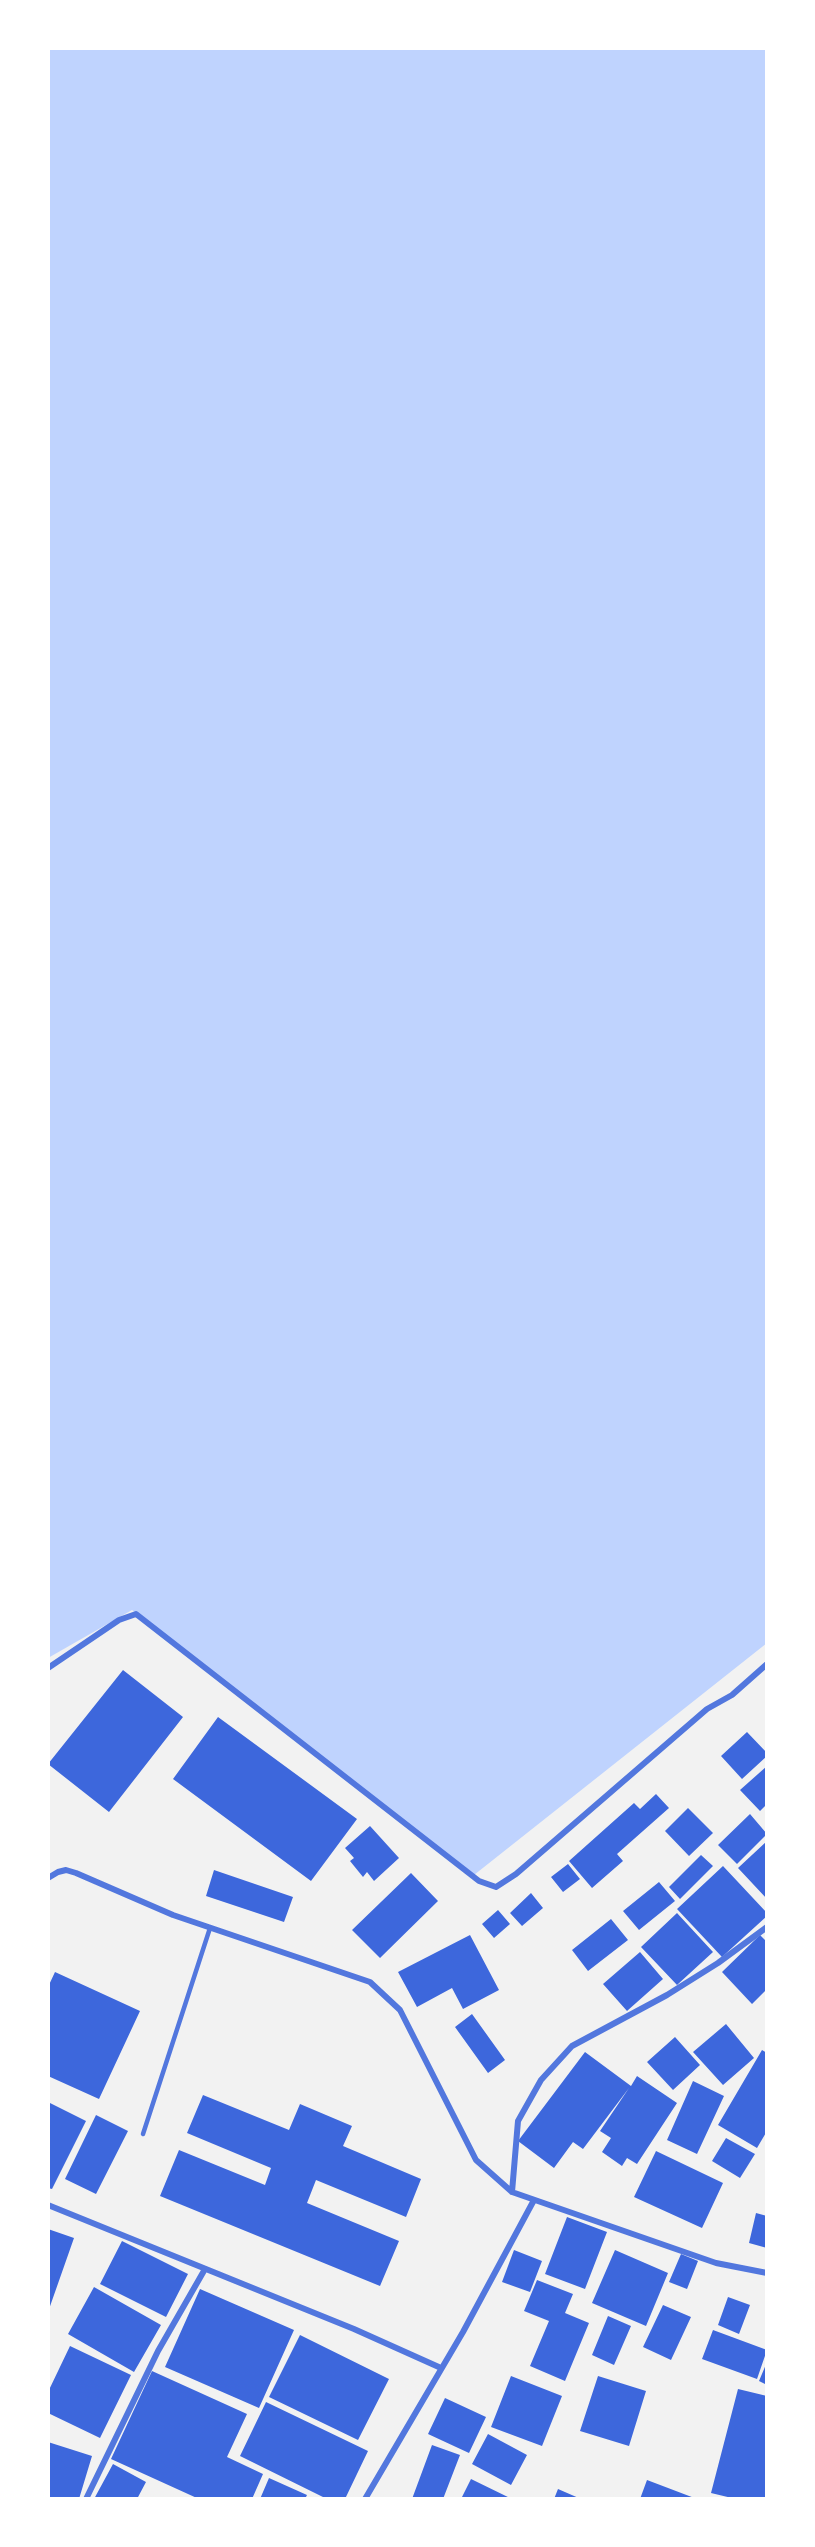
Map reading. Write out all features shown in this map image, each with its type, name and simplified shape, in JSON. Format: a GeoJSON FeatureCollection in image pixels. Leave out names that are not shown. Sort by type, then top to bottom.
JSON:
{"type":"FeatureCollection","features":[{"type":"Feature","properties":{"kind":"street"},"geometry":{"type":"LineString","coordinates":[[48,1668],[119,1620],[136,1614],[479,1881],[496,1887],[516,1874],[707,1709],[732,1695],[767,1664]]}},
{"type":"Feature","properties":{"kind":"street"},"geometry":{"type":"LineString","coordinates":[[48,1878],[66,1870],[76,1873],[173,1915],[370,1982],[400,2010],[476,2160],[512,2192],[716,2263],[767,2273]]}},
{"type":"Feature","properties":{"kind":"street"},"geometry":{"type":"LineString","coordinates":[[512,2192],[518,2121],[542,2080],[572,2046],[667,1995],[718,1963],[767,1927]]}},
{"type":"Feature","properties":{"kind":"street"},"geometry":{"type":"LineString","coordinates":[[365,2499],[463,2332],[534,2200]]}},
{"type":"Feature","properties":{"kind":"street"},"geometry":{"type":"LineString","coordinates":[[48,2205],[354,2329],[441,2368]]}},
{"type":"Feature","properties":{"kind":"street"},"geometry":{"type":"LineString","coordinates":[[86,2499],[158,2350],[205,2269]]}},
{"type":"Feature","properties":{"kind":"lane"},"geometry":{"type":"LineString","coordinates":[[143,2134],[210,1928]]}},
{"type":"Feature","properties":{"kind":"water"},"geometry":{"type":"Polygon","coordinates":[[[48,48],[767,48],[767,1643],[474,1875],[132,1610],[48,1658],[48,48]]]}},
{"type":"Feature","properties":{"kind":"building"},"geometry":{"type":"Polygon","coordinates":[[[123,1670],[183,1717],[109,1812],[48,1764],[123,1670]]]}},
{"type":"Feature","properties":{"kind":"building"},"geometry":{"type":"Polygon","coordinates":[[[218,1717],[357,1819],[311,1881],[173,1779],[218,1717]]]}},
{"type":"Feature","properties":{"kind":"building"},"geometry":{"type":"Polygon","coordinates":[[[747,1732],[767,1753],[767,1756],[742,1779],[721,1756],[747,1732]]]}},
{"type":"Feature","properties":{"kind":"building"},"geometry":{"type":"Polygon","coordinates":[[[767,1766],[767,1804],[760,1811],[740,1790],[767,1766]]]}},
{"type":"Feature","properties":{"kind":"building"},"geometry":{"type":"Polygon","coordinates":[[[656,1794],[669,1808],[617,1854],[623,1861],[592,1888],[569,1861],[634,1803],[640,1809],[656,1794]]]}},
{"type":"Feature","properties":{"kind":"building"},"geometry":{"type":"Polygon","coordinates":[[[688,1808],[713,1833],[689,1856],[665,1831],[688,1808]]]}},
{"type":"Feature","properties":{"kind":"building"},"geometry":{"type":"Polygon","coordinates":[[[750,1814],[767,1834],[737,1864],[718,1845],[750,1814]]]}},
{"type":"Feature","properties":{"kind":"building"},"geometry":{"type":"Polygon","coordinates":[[[370,1826],[399,1858],[374,1881],[367,1872],[363,1877],[350,1861],[354,1858],[345,1848],[370,1826]]]}},
{"type":"Feature","properties":{"kind":"building"},"geometry":{"type":"Polygon","coordinates":[[[767,1841],[767,1899],[738,1868],[767,1841]]]}},
{"type":"Feature","properties":{"kind":"building"},"geometry":{"type":"Polygon","coordinates":[[[701,1855],[713,1866],[680,1899],[669,1887],[701,1855]]]}},
{"type":"Feature","properties":{"kind":"building"},"geometry":{"type":"Polygon","coordinates":[[[568,1864],[580,1879],[563,1892],[551,1877],[568,1864]]]}},
{"type":"Feature","properties":{"kind":"building"},"geometry":{"type":"Polygon","coordinates":[[[723,1866],[767,1913],[767,1916],[722,1957],[677,1909],[723,1866]]]}},
{"type":"Feature","properties":{"kind":"building"},"geometry":{"type":"Polygon","coordinates":[[[214,1870],[293,1897],[284,1922],[206,1896],[214,1870]]]}},
{"type":"Feature","properties":{"kind":"building"},"geometry":{"type":"Polygon","coordinates":[[[411,1873],[438,1901],[380,1958],[352,1930],[411,1873]]]}},
{"type":"Feature","properties":{"kind":"building"},"geometry":{"type":"Polygon","coordinates":[[[659,1882],[675,1901],[639,1930],[623,1911],[659,1882]]]}},
{"type":"Feature","properties":{"kind":"building"},"geometry":{"type":"Polygon","coordinates":[[[531,1893],[543,1908],[522,1926],[510,1913],[531,1893]]]}},
{"type":"Feature","properties":{"kind":"building"},"geometry":{"type":"Polygon","coordinates":[[[498,1910],[510,1924],[494,1938],[482,1924],[498,1910]]]}},
{"type":"Feature","properties":{"kind":"building"},"geometry":{"type":"Polygon","coordinates":[[[677,1913],[713,1952],[677,1985],[641,1947],[677,1913]]]}},
{"type":"Feature","properties":{"kind":"building"},"geometry":{"type":"Polygon","coordinates":[[[611,1919],[628,1940],[588,1971],[572,1950],[611,1919]]]}},
{"type":"Feature","properties":{"kind":"building"},"geometry":{"type":"Polygon","coordinates":[[[470,1935],[499,1990],[463,2009],[452,1988],[417,2007],[398,1972],[470,1935]]]}},
{"type":"Feature","properties":{"kind":"building"},"geometry":{"type":"Polygon","coordinates":[[[760,1935],[767,1942],[767,1989],[752,2004],[722,1972],[760,1935]]]}},
{"type":"Feature","properties":{"kind":"building"},"geometry":{"type":"Polygon","coordinates":[[[640,1952],[663,1979],[627,2011],[603,1984],[640,1952]]]}},
{"type":"Feature","properties":{"kind":"building"},"geometry":{"type":"Polygon","coordinates":[[[55,1972],[140,2011],[99,2099],[48,2076],[48,1987],[55,1972]]]}},
{"type":"Feature","properties":{"kind":"building"},"geometry":{"type":"Polygon","coordinates":[[[472,2014],[505,2060],[488,2073],[455,2027],[472,2014]]]}},
{"type":"Feature","properties":{"kind":"building"},"geometry":{"type":"Polygon","coordinates":[[[726,2024],[754,2058],[723,2085],[693,2052],[726,2024]]]}},
{"type":"Feature","properties":{"kind":"building"},"geometry":{"type":"Polygon","coordinates":[[[675,2037],[700,2065],[673,2090],[647,2062],[675,2037]]]}},
{"type":"Feature","properties":{"kind":"building"},"geometry":{"type":"Polygon","coordinates":[[[762,2050],[767,2053],[767,2131],[757,2148],[718,2125],[762,2050]]]}},
{"type":"Feature","properties":{"kind":"building"},"geometry":{"type":"Polygon","coordinates":[[[585,2052],[631,2086],[637,2076],[677,2103],[637,2164],[627,2158],[622,2166],[602,2152],[611,2138],[600,2131],[629,2088],[583,2149],[573,2142],[554,2168],[518,2141],[585,2052]]]}},
{"type":"Feature","properties":{"kind":"building"},"geometry":{"type":"Polygon","coordinates":[[[693,2081],[724,2096],[697,2154],[667,2140],[693,2081]]]}},
{"type":"Feature","properties":{"kind":"building"},"geometry":{"type":"Polygon","coordinates":[[[203,2095],[289,2130],[300,2104],[352,2126],[343,2146],[421,2179],[406,2217],[316,2180],[307,2203],[399,2241],[380,2286],[160,2196],[179,2150],[265,2185],[271,2168],[187,2133],[203,2095]]]}},
{"type":"Feature","properties":{"kind":"building"},"geometry":{"type":"Polygon","coordinates":[[[48,2102],[86,2121],[52,2189],[48,2188],[48,2102]]]}},
{"type":"Feature","properties":{"kind":"building"},"geometry":{"type":"Polygon","coordinates":[[[96,2115],[128,2131],[96,2194],[65,2179],[96,2115]]]}},
{"type":"Feature","properties":{"kind":"building"},"geometry":{"type":"Polygon","coordinates":[[[726,2138],[755,2154],[740,2178],[712,2161],[726,2138]]]}},
{"type":"Feature","properties":{"kind":"building"},"geometry":{"type":"Polygon","coordinates":[[[656,2151],[723,2183],[702,2228],[634,2197],[656,2151]]]}},
{"type":"Feature","properties":{"kind":"building"},"geometry":{"type":"Polygon","coordinates":[[[756,2213],[767,2216],[767,2248],[749,2243],[756,2213]]]}},
{"type":"Feature","properties":{"kind":"building"},"geometry":{"type":"Polygon","coordinates":[[[567,2217],[607,2232],[585,2289],[545,2274],[567,2217]]]}},
{"type":"Feature","properties":{"kind":"building"},"geometry":{"type":"Polygon","coordinates":[[[48,2229],[74,2238],[48,2312],[48,2229]]]}},
{"type":"Feature","properties":{"kind":"building"},"geometry":{"type":"Polygon","coordinates":[[[122,2241],[188,2274],[166,2317],[100,2284],[122,2241]]]}},
{"type":"Feature","properties":{"kind":"building"},"geometry":{"type":"Polygon","coordinates":[[[514,2250],[542,2261],[530,2292],[502,2282],[514,2250]]]}},
{"type":"Feature","properties":{"kind":"building"},"geometry":{"type":"Polygon","coordinates":[[[615,2250],[668,2273],[646,2326],[592,2303],[615,2250]]]}},
{"type":"Feature","properties":{"kind":"building"},"geometry":{"type":"Polygon","coordinates":[[[681,2254],[698,2261],[687,2289],[669,2282],[681,2254]]]}},
{"type":"Feature","properties":{"kind":"building"},"geometry":{"type":"Polygon","coordinates":[[[537,2280],[573,2294],[565,2313],[589,2323],[565,2381],[530,2366],[549,2321],[524,2311],[537,2280]]]}},
{"type":"Feature","properties":{"kind":"building"},"geometry":{"type":"Polygon","coordinates":[[[94,2287],[161,2325],[134,2372],[68,2334],[94,2287]]]}},
{"type":"Feature","properties":{"kind":"building"},"geometry":{"type":"Polygon","coordinates":[[[200,2289],[294,2330],[259,2408],[165,2367],[200,2289]]]}},
{"type":"Feature","properties":{"kind":"building"},"geometry":{"type":"Polygon","coordinates":[[[728,2297],[750,2305],[739,2334],[718,2325],[728,2297]]]}},
{"type":"Feature","properties":{"kind":"building"},"geometry":{"type":"Polygon","coordinates":[[[663,2305],[691,2317],[671,2360],[643,2347],[663,2305]]]}},
{"type":"Feature","properties":{"kind":"building"},"geometry":{"type":"Polygon","coordinates":[[[608,2316],[631,2326],[614,2365],[592,2355],[608,2316]]]}},
{"type":"Feature","properties":{"kind":"building"},"geometry":{"type":"Polygon","coordinates":[[[713,2330],[767,2350],[757,2379],[702,2359],[713,2330]]]}},
{"type":"Feature","properties":{"kind":"building"},"geometry":{"type":"Polygon","coordinates":[[[300,2335],[389,2379],[358,2440],[269,2397],[300,2335]]]}},
{"type":"Feature","properties":{"kind":"building"},"geometry":{"type":"Polygon","coordinates":[[[70,2346],[131,2375],[100,2438],[48,2413],[48,2392],[70,2346]]]}},
{"type":"Feature","properties":{"kind":"building"},"geometry":{"type":"Polygon","coordinates":[[[767,2362],[767,2385],[759,2381],[767,2362]]]}},
{"type":"Feature","properties":{"kind":"building"},"geometry":{"type":"Polygon","coordinates":[[[152,2371],[247,2414],[227,2457],[263,2474],[252,2499],[199,2499],[111,2459],[152,2371]]]}},
{"type":"Feature","properties":{"kind":"building"},"geometry":{"type":"Polygon","coordinates":[[[511,2376],[562,2396],[542,2446],[491,2427],[511,2376]]]}},
{"type":"Feature","properties":{"kind":"building"},"geometry":{"type":"Polygon","coordinates":[[[598,2376],[646,2391],[629,2446],[580,2431],[598,2376]]]}},
{"type":"Feature","properties":{"kind":"building"},"geometry":{"type":"Polygon","coordinates":[[[738,2389],[767,2396],[767,2499],[736,2499],[711,2493],[738,2389]]]}},
{"type":"Feature","properties":{"kind":"building"},"geometry":{"type":"Polygon","coordinates":[[[445,2398],[486,2417],[469,2453],[428,2434],[445,2398]]]}},
{"type":"Feature","properties":{"kind":"building"},"geometry":{"type":"Polygon","coordinates":[[[266,2402],[368,2451],[345,2499],[327,2499],[240,2456],[266,2402]]]}},
{"type":"Feature","properties":{"kind":"building"},"geometry":{"type":"Polygon","coordinates":[[[488,2434],[527,2455],[511,2485],[472,2464],[488,2434]]]}},
{"type":"Feature","properties":{"kind":"building"},"geometry":{"type":"Polygon","coordinates":[[[48,2442],[92,2456],[79,2499],[48,2499],[48,2442]]]}},
{"type":"Feature","properties":{"kind":"building"},"geometry":{"type":"Polygon","coordinates":[[[432,2445],[460,2455],[443,2499],[412,2499],[432,2445]]]}},
{"type":"Feature","properties":{"kind":"building"},"geometry":{"type":"Polygon","coordinates":[[[113,2464],[146,2482],[137,2499],[94,2499],[113,2464]]]}},
{"type":"Feature","properties":{"kind":"building"},"geometry":{"type":"Polygon","coordinates":[[[269,2478],[307,2495],[305,2499],[260,2499],[269,2478]]]}},
{"type":"Feature","properties":{"kind":"building"},"geometry":{"type":"Polygon","coordinates":[[[471,2479],[512,2499],[461,2499],[471,2479]]]}},
{"type":"Feature","properties":{"kind":"building"},"geometry":{"type":"Polygon","coordinates":[[[647,2480],[697,2499],[640,2499],[647,2480]]]}},
{"type":"Feature","properties":{"kind":"building"},"geometry":{"type":"Polygon","coordinates":[[[558,2489],[581,2499],[554,2499],[558,2489]]]}}]}
